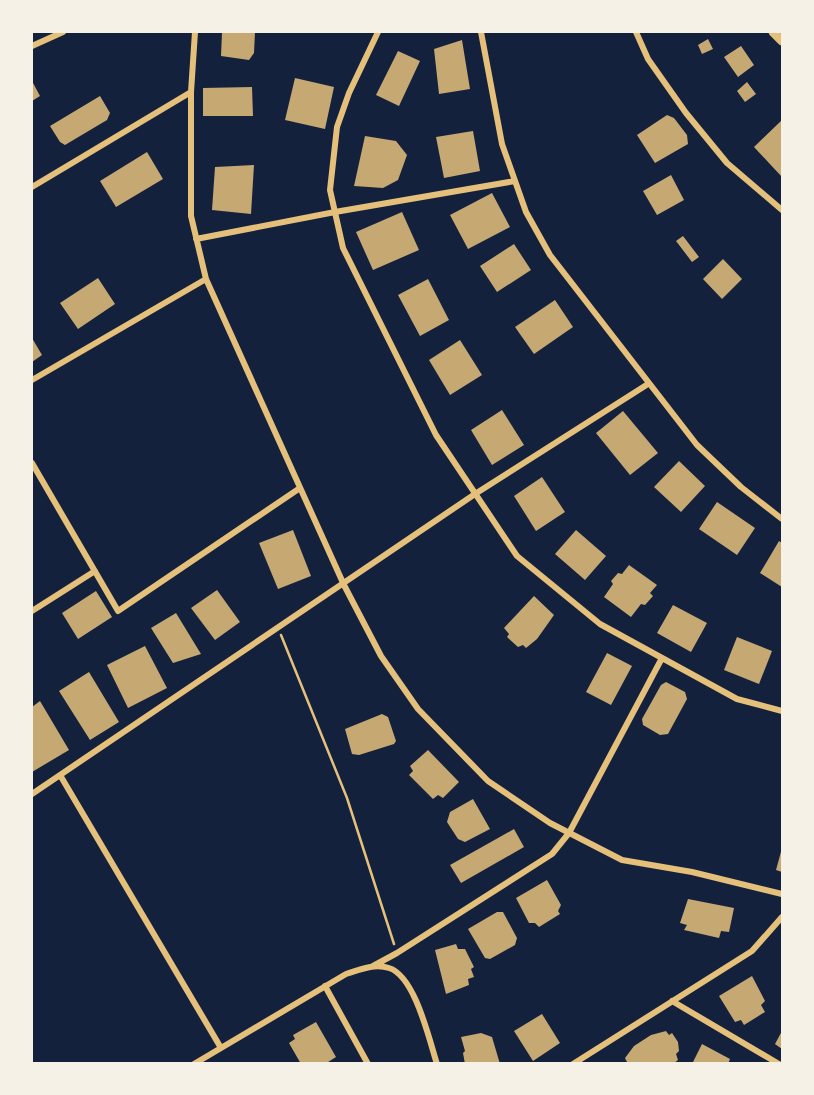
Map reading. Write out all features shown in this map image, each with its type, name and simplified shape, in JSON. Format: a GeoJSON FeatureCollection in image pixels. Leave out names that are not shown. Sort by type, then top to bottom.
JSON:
{"type":"FeatureCollection","features":[{"type":"Feature","properties":{"kind":"main road"},"geometry":{"type":"LineString","coordinates":[[773,32],[782,41]]}},
{"type":"Feature","properties":{"kind":"street"},"geometry":{"type":"LineString","coordinates":[[32,46],[63,32]]}},
{"type":"Feature","properties":{"kind":"street"},"geometry":{"type":"LineString","coordinates":[[195,32],[191,92],[191,216],[206,279],[344,585],[381,656],[418,709],[488,781],[550,823],[622,860],[782,894]]}},
{"type":"Feature","properties":{"kind":"street"},"geometry":{"type":"LineString","coordinates":[[378,32],[349,93],[337,127],[330,190],[343,248],[436,435],[517,556],[600,624],[737,699],[782,711]]}},
{"type":"Feature","properties":{"kind":"street"},"geometry":{"type":"LineString","coordinates":[[481,32],[502,144],[526,212],[550,255],[697,445],[741,487],[782,519]]}},
{"type":"Feature","properties":{"kind":"street"},"geometry":{"type":"LineString","coordinates":[[636,32],[648,58],[686,113],[727,163],[782,210]]}},
{"type":"Feature","properties":{"kind":"street"},"geometry":{"type":"LineString","coordinates":[[32,187],[191,92]]}},
{"type":"Feature","properties":{"kind":"street"},"geometry":{"type":"LineString","coordinates":[[197,239],[515,181]]}},
{"type":"Feature","properties":{"kind":"street"},"geometry":{"type":"LineString","coordinates":[[32,380],[206,279]]}},
{"type":"Feature","properties":{"kind":"street"},"geometry":{"type":"LineString","coordinates":[[32,794],[475,494],[648,384]]}},
{"type":"Feature","properties":{"kind":"street"},"geometry":{"type":"LineString","coordinates":[[32,463],[118,611],[300,488]]}},
{"type":"Feature","properties":{"kind":"street"},"geometry":{"type":"LineString","coordinates":[[32,611],[95,571]]}},
{"type":"Feature","properties":{"kind":"street"},"geometry":{"type":"LineString","coordinates":[[194,1063],[346,974],[373,966],[397,953],[552,854],[569,833],[662,658]]}},
{"type":"Feature","properties":{"kind":"street"},"geometry":{"type":"LineString","coordinates":[[60,775],[221,1048]]}},
{"type":"Feature","properties":{"kind":"street"},"geometry":{"type":"LineString","coordinates":[[573,1063],[752,951],[782,917]]}},
{"type":"Feature","properties":{"kind":"street"},"geometry":{"type":"LineString","coordinates":[[373,966],[390,968],[404,978],[438,1063]]}},
{"type":"Feature","properties":{"kind":"street"},"geometry":{"type":"LineString","coordinates":[[325,986],[368,1063]]}},
{"type":"Feature","properties":{"kind":"street"},"geometry":{"type":"LineString","coordinates":[[672,1001],[779,1063]]}},
{"type":"Feature","properties":{"kind":"path"},"geometry":{"type":"LineString","coordinates":[[278,629],[347,798],[397,953]]}},
{"type":"Feature","properties":{"kind":"building"},"geometry":{"type":"Polygon","coordinates":[[[222,32],[255,32],[254,53],[249,60],[221,56],[222,32]]]}},
{"type":"Feature","properties":{"kind":"building"},"geometry":{"type":"Polygon","coordinates":[[[708,39],[713,49],[702,54],[698,45],[708,39]]]}},
{"type":"Feature","properties":{"kind":"building"},"geometry":{"type":"Polygon","coordinates":[[[462,40],[470,89],[439,94],[434,49],[462,40]]]}},
{"type":"Feature","properties":{"kind":"building"},"geometry":{"type":"Polygon","coordinates":[[[741,46],[754,65],[738,77],[724,57],[741,46]]]}},
{"type":"Feature","properties":{"kind":"building"},"geometry":{"type":"Polygon","coordinates":[[[398,51],[420,61],[399,106],[376,95],[398,51]]]}},
{"type":"Feature","properties":{"kind":"building"},"geometry":{"type":"Polygon","coordinates":[[[295,78],[334,87],[325,129],[285,120],[295,78]]]}},
{"type":"Feature","properties":{"kind":"building"},"geometry":{"type":"Polygon","coordinates":[[[32,81],[40,96],[32,101],[32,81]]]}},
{"type":"Feature","properties":{"kind":"building"},"geometry":{"type":"Polygon","coordinates":[[[747,82],[756,94],[745,102],[737,91],[747,82]]]}},
{"type":"Feature","properties":{"kind":"building"},"geometry":{"type":"Polygon","coordinates":[[[252,87],[253,116],[203,116],[203,88],[252,87]]]}},
{"type":"Feature","properties":{"kind":"building"},"geometry":{"type":"Polygon","coordinates":[[[100,96],[110,113],[107,120],[65,145],[60,142],[50,126],[100,96]]]}},
{"type":"Feature","properties":{"kind":"building"},"geometry":{"type":"Polygon","coordinates":[[[667,115],[674,118],[687,135],[688,144],[655,163],[637,135],[667,115]]]}},
{"type":"Feature","properties":{"kind":"building"},"geometry":{"type":"Polygon","coordinates":[[[782,120],[782,177],[754,147],[782,120]]]}},
{"type":"Feature","properties":{"kind":"building"},"geometry":{"type":"Polygon","coordinates":[[[473,131],[480,171],[444,178],[436,137],[473,131]]]}},
{"type":"Feature","properties":{"kind":"building"},"geometry":{"type":"Polygon","coordinates":[[[365,136],[396,141],[407,155],[398,180],[383,188],[354,186],[365,136]]]}},
{"type":"Feature","properties":{"kind":"building"},"geometry":{"type":"Polygon","coordinates":[[[147,152],[163,179],[116,207],[100,181],[147,152]]]}},
{"type":"Feature","properties":{"kind":"building"},"geometry":{"type":"Polygon","coordinates":[[[254,165],[251,214],[212,210],[215,167],[254,165]]]}},
{"type":"Feature","properties":{"kind":"building"},"geometry":{"type":"Polygon","coordinates":[[[671,175],[684,200],[657,215],[643,191],[671,175]]]}},
{"type":"Feature","properties":{"kind":"building"},"geometry":{"type":"Polygon","coordinates":[[[492,193],[510,227],[468,249],[450,215],[492,193]]]}},
{"type":"Feature","properties":{"kind":"building"},"geometry":{"type":"Polygon","coordinates":[[[402,212],[419,250],[373,270],[356,232],[402,212]]]}},
{"type":"Feature","properties":{"kind":"building"},"geometry":{"type":"Polygon","coordinates":[[[683,236],[699,257],[692,262],[676,241],[683,236]]]}},
{"type":"Feature","properties":{"kind":"building"},"geometry":{"type":"Polygon","coordinates":[[[514,244],[531,270],[497,292],[480,266],[514,244]]]}},
{"type":"Feature","properties":{"kind":"building"},"geometry":{"type":"Polygon","coordinates":[[[723,259],[742,279],[722,299],[703,279],[723,259]]]}},
{"type":"Feature","properties":{"kind":"building"},"geometry":{"type":"Polygon","coordinates":[[[98,278],[115,304],[78,329],[60,303],[98,278]]]}},
{"type":"Feature","properties":{"kind":"building"},"geometry":{"type":"Polygon","coordinates":[[[428,279],[449,320],[420,336],[398,295],[428,279]]]}},
{"type":"Feature","properties":{"kind":"building"},"geometry":{"type":"Polygon","coordinates":[[[555,300],[573,327],[534,354],[515,327],[555,300]]]}},
{"type":"Feature","properties":{"kind":"building"},"geometry":{"type":"Polygon","coordinates":[[[32,338],[42,355],[32,362],[32,338]]]}},
{"type":"Feature","properties":{"kind":"building"},"geometry":{"type":"Polygon","coordinates":[[[460,340],[482,375],[450,395],[429,360],[460,340]]]}},
{"type":"Feature","properties":{"kind":"building"},"geometry":{"type":"Polygon","coordinates":[[[502,410],[524,445],[492,465],[471,430],[502,410]]]}},
{"type":"Feature","properties":{"kind":"building"},"geometry":{"type":"Polygon","coordinates":[[[623,411],[658,453],[630,475],[596,433],[623,411]]]}},
{"type":"Feature","properties":{"kind":"building"},"geometry":{"type":"Polygon","coordinates":[[[679,461],[705,486],[681,512],[654,487],[679,461]]]}},
{"type":"Feature","properties":{"kind":"building"},"geometry":{"type":"Polygon","coordinates":[[[542,477],[565,512],[536,531],[514,496],[542,477]]]}},
{"type":"Feature","properties":{"kind":"building"},"geometry":{"type":"Polygon","coordinates":[[[717,502],[755,528],[737,555],[699,529],[717,502]]]}},
{"type":"Feature","properties":{"kind":"building"},"geometry":{"type":"Polygon","coordinates":[[[293,530],[311,576],[278,589],[259,543],[293,530]]]}},
{"type":"Feature","properties":{"kind":"building"},"geometry":{"type":"Polygon","coordinates":[[[576,530],[606,556],[585,580],[555,554],[576,530]]]}},
{"type":"Feature","properties":{"kind":"building"},"geometry":{"type":"Polygon","coordinates":[[[779,541],[782,543],[782,587],[760,573],[779,541]]]}},
{"type":"Feature","properties":{"kind":"building"},"geometry":{"type":"Polygon","coordinates":[[[629,565],[657,585],[650,593],[653,596],[645,605],[641,604],[631,617],[604,597],[613,584],[611,581],[629,565]]]}},
{"type":"Feature","properties":{"kind":"building"},"geometry":{"type":"Polygon","coordinates":[[[217,590],[240,622],[215,640],[191,608],[217,590]]]}},
{"type":"Feature","properties":{"kind":"building"},"geometry":{"type":"Polygon","coordinates":[[[96,591],[112,617],[78,639],[62,613],[96,591]]]}},
{"type":"Feature","properties":{"kind":"building"},"geometry":{"type":"Polygon","coordinates":[[[534,596],[554,615],[537,639],[526,648],[523,645],[518,647],[507,637],[509,634],[504,628],[534,596]]]}},
{"type":"Feature","properties":{"kind":"building"},"geometry":{"type":"Polygon","coordinates":[[[673,605],[707,623],[691,652],[657,633],[673,605]]]}},
{"type":"Feature","properties":{"kind":"building"},"geometry":{"type":"Polygon","coordinates":[[[176,613],[201,654],[173,663],[151,628],[176,613]]]}},
{"type":"Feature","properties":{"kind":"building"},"geometry":{"type":"Polygon","coordinates":[[[737,637],[772,651],[759,684],[724,670],[737,637]]]}},
{"type":"Feature","properties":{"kind":"building"},"geometry":{"type":"Polygon","coordinates":[[[145,646],[167,688],[128,708],[107,665],[145,646]]]}},
{"type":"Feature","properties":{"kind":"building"},"geometry":{"type":"Polygon","coordinates":[[[607,653],[632,666],[611,705],[586,692],[607,653]]]}},
{"type":"Feature","properties":{"kind":"building"},"geometry":{"type":"Polygon","coordinates":[[[89,672],[119,722],[90,740],[59,691],[89,672]]]}},
{"type":"Feature","properties":{"kind":"building"},"geometry":{"type":"Polygon","coordinates":[[[666,682],[685,692],[687,699],[668,734],[660,735],[643,725],[642,719],[661,685],[666,682]]]}},
{"type":"Feature","properties":{"kind":"building"},"geometry":{"type":"Polygon","coordinates":[[[40,701],[69,750],[32,772],[32,707],[40,701]]]}},
{"type":"Feature","properties":{"kind":"building"},"geometry":{"type":"Polygon","coordinates":[[[382,714],[388,717],[396,741],[394,744],[359,755],[352,754],[345,729],[382,714]]]}},
{"type":"Feature","properties":{"kind":"building"},"geometry":{"type":"Polygon","coordinates":[[[428,750],[459,782],[443,798],[438,795],[433,799],[409,775],[413,771],[410,766],[428,750]]]}},
{"type":"Feature","properties":{"kind":"building"},"geometry":{"type":"Polygon","coordinates":[[[473,799],[490,829],[465,842],[458,839],[447,822],[450,812],[473,799]]]}},
{"type":"Feature","properties":{"kind":"building"},"geometry":{"type":"Polygon","coordinates":[[[514,829],[524,847],[461,883],[450,865],[514,829]]]}},
{"type":"Feature","properties":{"kind":"building"},"geometry":{"type":"Polygon","coordinates":[[[782,848],[782,872],[776,870],[782,848]]]}},
{"type":"Feature","properties":{"kind":"building"},"geometry":{"type":"Polygon","coordinates":[[[547,880],[561,905],[558,911],[560,914],[539,927],[535,923],[529,923],[516,898],[547,880]]]}},
{"type":"Feature","properties":{"kind":"building"},"geometry":{"type":"Polygon","coordinates":[[[688,899],[734,908],[729,932],[721,931],[719,938],[684,930],[687,925],[680,923],[688,899]]]}},
{"type":"Feature","properties":{"kind":"building"},"geometry":{"type":"Polygon","coordinates":[[[497,912],[503,912],[517,938],[515,945],[490,959],[485,958],[468,929],[497,912]]]}},
{"type":"Feature","properties":{"kind":"building"},"geometry":{"type":"Polygon","coordinates":[[[456,944],[458,949],[465,949],[474,967],[471,969],[474,977],[468,979],[469,985],[446,994],[435,950],[456,944]]]}},
{"type":"Feature","properties":{"kind":"building"},"geometry":{"type":"Polygon","coordinates":[[[752,976],[765,1001],[761,1005],[765,1012],[744,1025],[741,1020],[735,1022],[719,996],[752,976]]]}},
{"type":"Feature","properties":{"kind":"building"},"geometry":{"type":"Polygon","coordinates":[[[542,1014],[560,1043],[533,1061],[514,1031],[542,1014]]]}},
{"type":"Feature","properties":{"kind":"building"},"geometry":{"type":"Polygon","coordinates":[[[316,1022],[336,1057],[325,1064],[301,1064],[289,1043],[295,1039],[293,1035],[316,1022]]]}},
{"type":"Feature","properties":{"kind":"building"},"geometry":{"type":"Polygon","coordinates":[[[666,1031],[669,1035],[672,1033],[678,1042],[678,1060],[673,1064],[628,1064],[625,1058],[634,1046],[651,1035],[666,1031]]]}},
{"type":"Feature","properties":{"kind":"building"},"geometry":{"type":"Polygon","coordinates":[[[782,1031],[782,1049],[775,1044],[782,1031]]]}},
{"type":"Feature","properties":{"kind":"building"},"geometry":{"type":"Polygon","coordinates":[[[481,1033],[492,1037],[500,1064],[465,1064],[461,1037],[481,1033]]]}},
{"type":"Feature","properties":{"kind":"building"},"geometry":{"type":"Polygon","coordinates":[[[702,1044],[730,1059],[728,1064],[692,1064],[702,1044]]]}}]}
